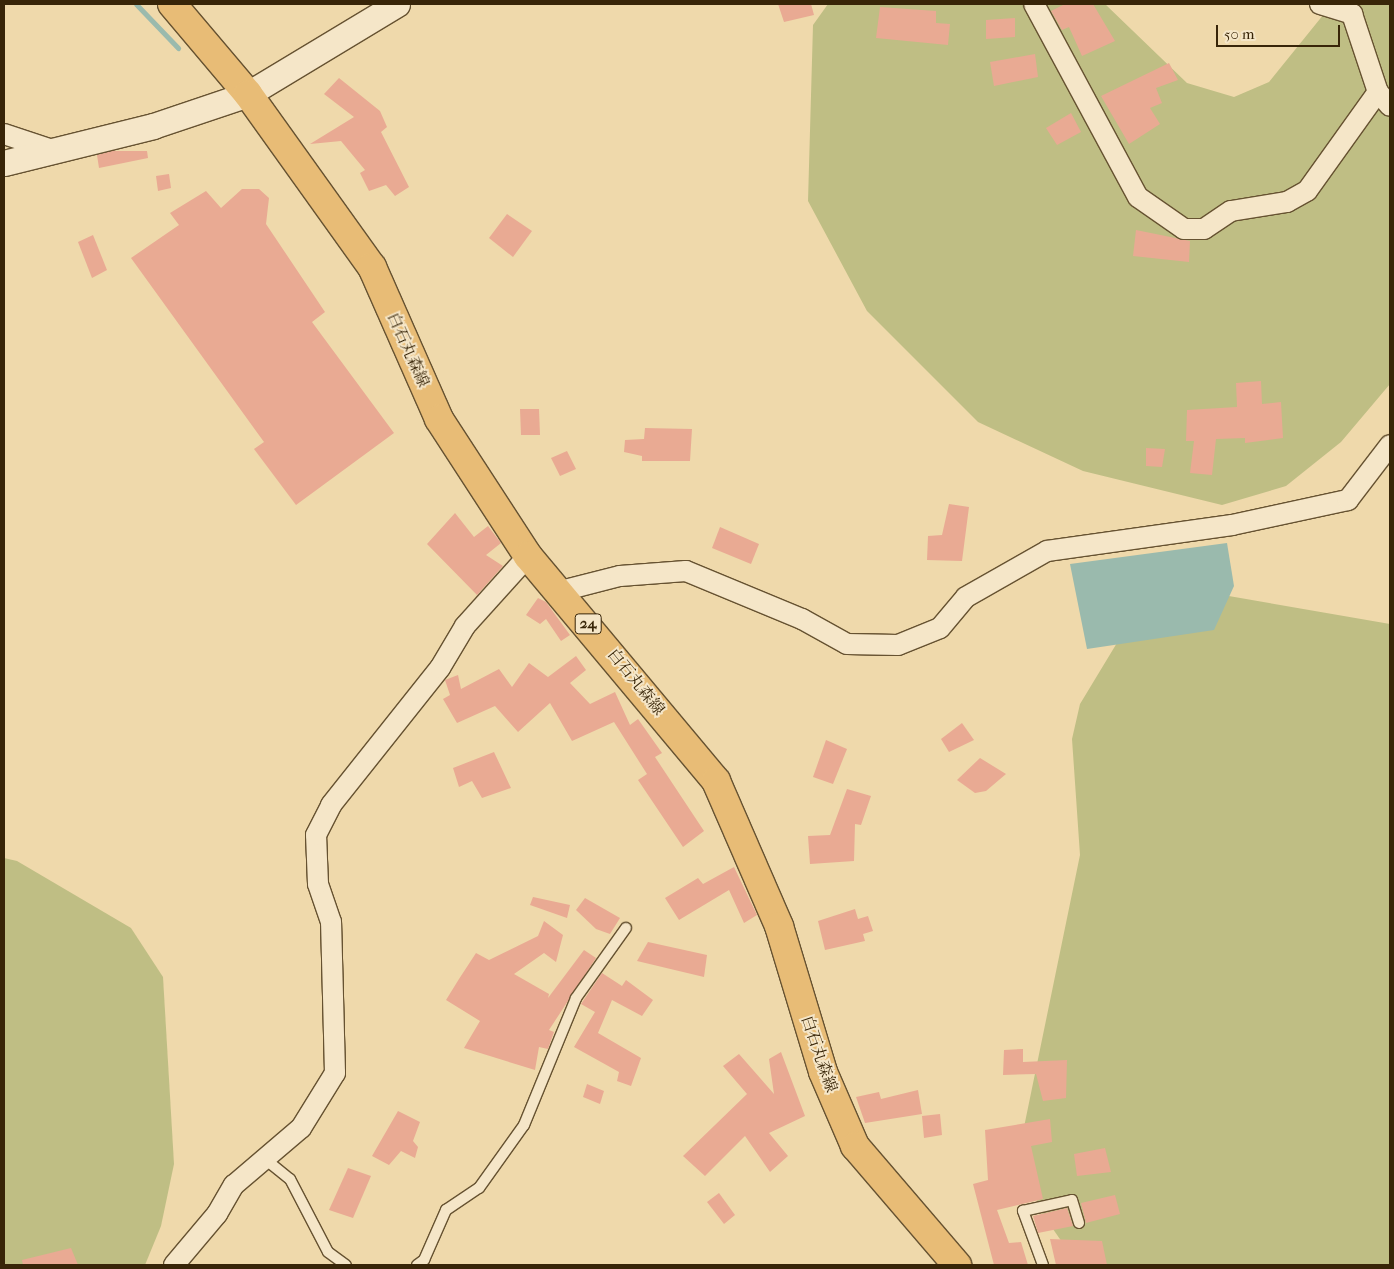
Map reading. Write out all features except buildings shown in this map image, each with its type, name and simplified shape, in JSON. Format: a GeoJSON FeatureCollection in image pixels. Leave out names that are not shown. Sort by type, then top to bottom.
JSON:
{"type":"FeatureCollection","features":[{"type":"Feature","properties":{"kind":"main road","name":"白石丸森線"},"geometry":{"type":"LineString","coordinates":[[172,4],[248,94],[372,267],[439,419],[528,556],[561,590],[716,781],[779,926],[823,1072],[855,1146],[957,1265]]}},
{"type":"Feature","properties":{"kind":"street"},"geometry":{"type":"LineString","coordinates":[[4,163],[153,126],[248,94],[397,4]]}},
{"type":"Feature","properties":{"kind":"street"},"geometry":{"type":"LineString","coordinates":[[1034,4],[1138,198],[1184,229],[1204,229],[1231,211],[1288,202],[1307,192],[1384,99],[1352,14],[1320,4]]}},
{"type":"Feature","properties":{"kind":"street"},"geometry":{"type":"LineString","coordinates":[[4,134],[55,151]]}},
{"type":"Feature","properties":{"kind":"street"},"geometry":{"type":"LineString","coordinates":[[561,590],[620,576],[686,572],[802,619],[847,644],[898,645],[940,628],[966,597],[1047,551],[1232,525],[1348,500],[1390,445]]}},
{"type":"Feature","properties":{"kind":"street"},"geometry":{"type":"LineString","coordinates":[[174,1265],[217,1214],[234,1185],[301,1128],[335,1073],[332,932],[318,884],[316,835],[331,805],[440,668],[465,626],[528,556]]}},
{"type":"Feature","properties":{"kind":"lane"},"geometry":{"type":"LineString","coordinates":[[417,1265],[424,1260],[446,1210],[479,1188],[524,1125],[576,998],[626,928]]}},
{"type":"Feature","properties":{"kind":"lane"},"geometry":{"type":"LineString","coordinates":[[264,1159],[290,1179],[328,1252],[346,1265]]}},
{"type":"Feature","properties":{"kind":"lane"},"geometry":{"type":"LineString","coordinates":[[1043,1265],[1023,1212],[1072,1200],[1079,1223]]}},
{"type":"Feature","properties":{"kind":"shaded area"},"geometry":{"type":"Polygon","coordinates":[[[828,4],[1105,4],[1187,83],[1234,97],[1269,82],[1332,4],[1390,4],[1390,384],[1341,442],[1286,486],[1222,505],[1083,471],[978,422],[867,311],[808,201],[813,25],[828,4]]]}},
{"type":"Feature","properties":{"kind":"shaded area"},"geometry":{"type":"Polygon","coordinates":[[[1227,543],[1234,586],[1214,630],[1087,649],[1070,564],[1227,543]]]}},
{"type":"Feature","properties":{"kind":"shaded area"},"geometry":{"type":"Polygon","coordinates":[[[1177,587],[1390,624],[1390,1265],[1078,1265],[1039,1209],[1023,1132],[1080,855],[1072,739],[1080,704],[1149,590],[1177,587]]]}},
{"type":"Feature","properties":{"kind":"shaded area"},"geometry":{"type":"Polygon","coordinates":[[[4,858],[17,861],[131,928],[163,977],[174,1164],[161,1226],[145,1265],[4,1265],[4,858]]]}},
{"type":"Feature","properties":{"kind":"waterway"},"geometry":{"type":"LineString","coordinates":[[136,4],[178,48]]}}]}
